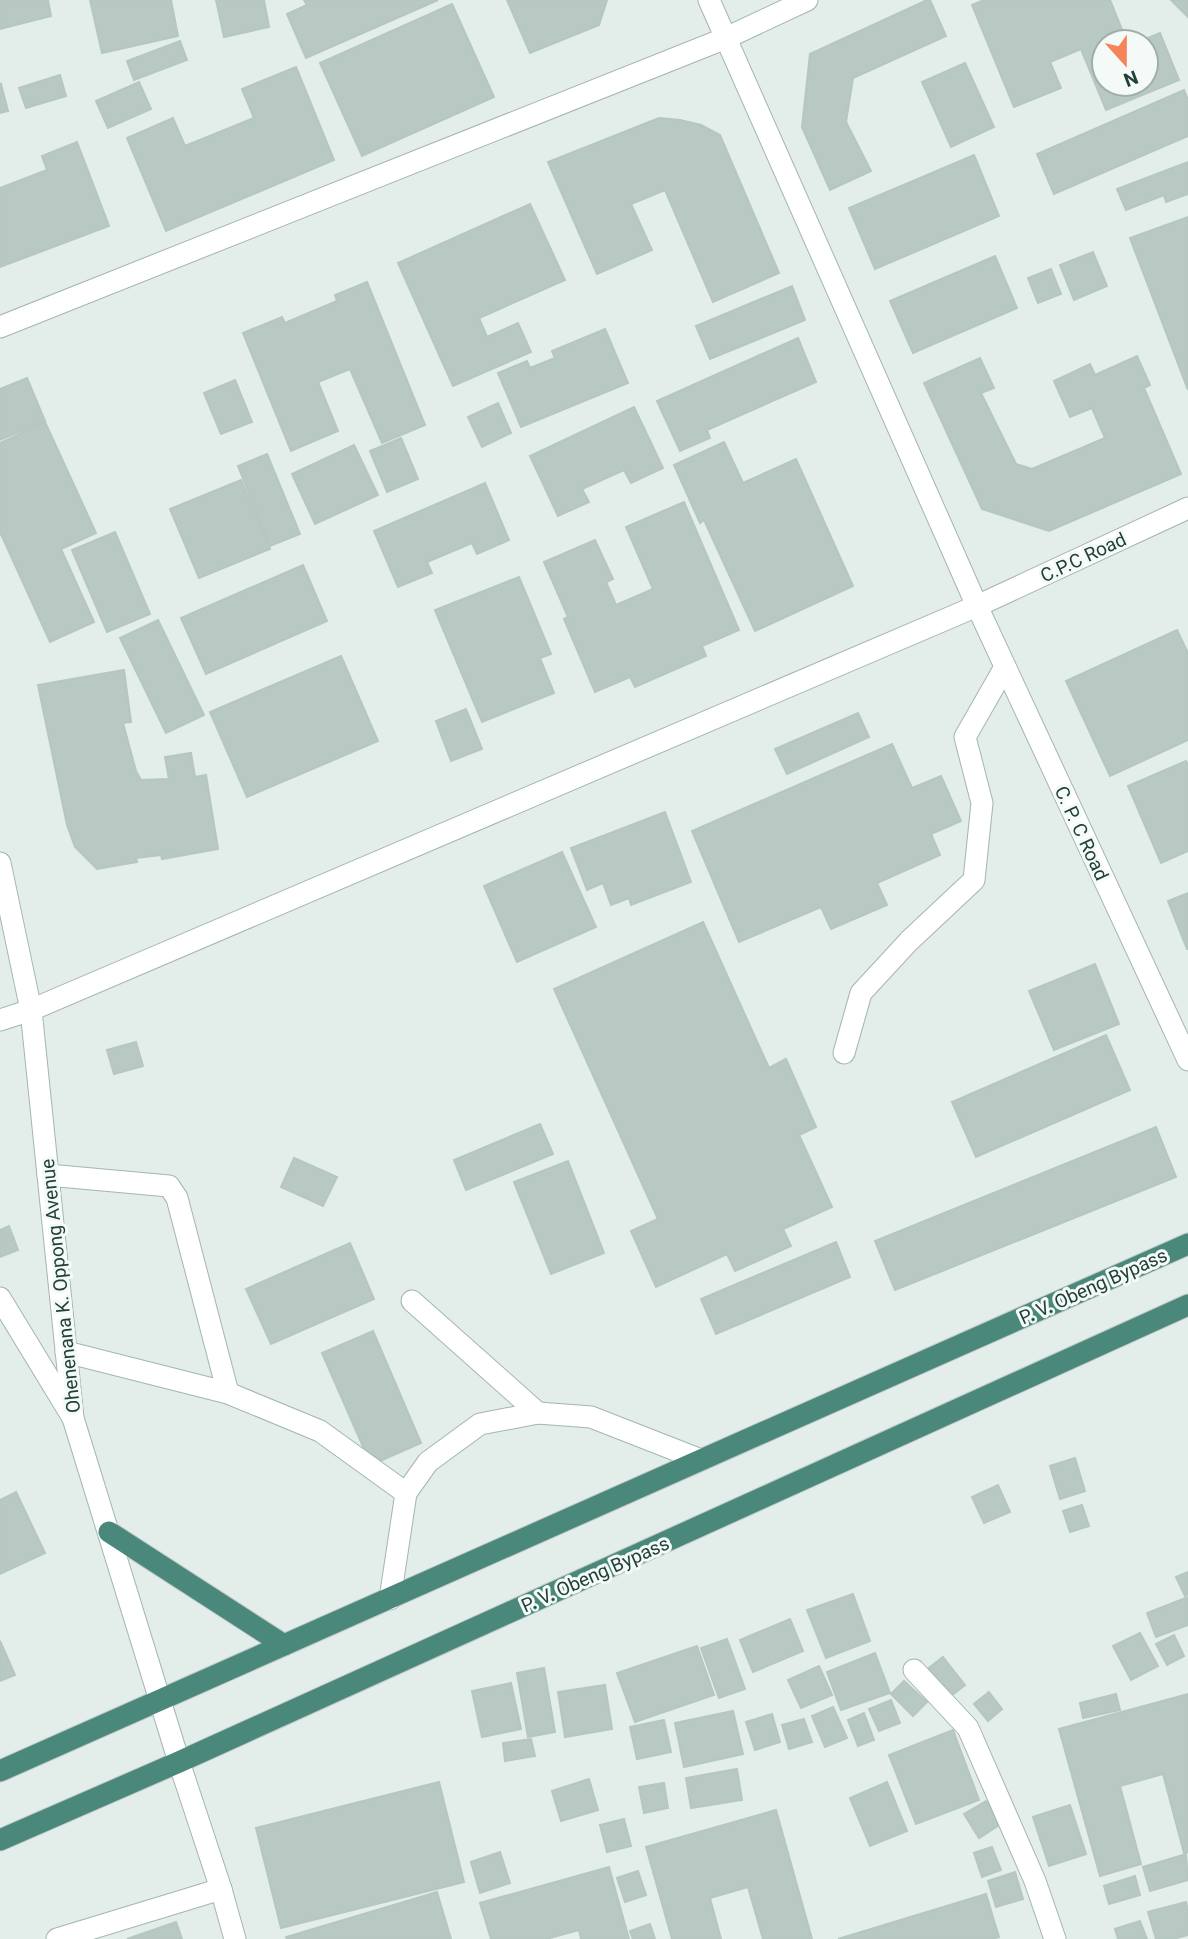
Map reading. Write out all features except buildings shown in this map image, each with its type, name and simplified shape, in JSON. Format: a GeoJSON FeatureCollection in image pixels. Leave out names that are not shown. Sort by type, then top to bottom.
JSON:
{"type":"FeatureCollection","features":[{"type":"Feature","properties":{"kind":"highway","name":"P. V. Obeng Bypass"},"geometry":{"type":"LineString","coordinates":[[0,1771],[1188,1244]]}},
{"type":"Feature","properties":{"kind":"highway","name":"P. V. Obeng Bypass"},"geometry":{"type":"LineString","coordinates":[[0,1840],[179,1762],[1188,1305]]}},
{"type":"Feature","properties":{"kind":"highway"},"geometry":{"type":"LineString","coordinates":[[109,1532],[284,1645]]}},
{"type":"Feature","properties":{"kind":"street","name":"C. P. C Road"},"geometry":{"type":"LineString","coordinates":[[709,0],[977,606],[1188,1060]]}},
{"type":"Feature","properties":{"kind":"street"},"geometry":{"type":"LineString","coordinates":[[0,327],[726,38],[807,0]]}},
{"type":"Feature","properties":{"kind":"street","name":"C.P.C Road"},"geometry":{"type":"LineString","coordinates":[[0,1020],[31,1010],[977,606],[1188,508]]}},
{"type":"Feature","properties":{"kind":"street"},"geometry":{"type":"LineString","coordinates":[[844,1054],[861,993],[909,941],[974,880],[982,803],[965,737],[1005,667]]}},
{"type":"Feature","properties":{"kind":"street","name":"Ohenenana K. Oppong Avenue"},"geometry":{"type":"LineString","coordinates":[[0,863],[31,1010],[73,1418],[235,1939]]}},
{"type":"Feature","properties":{"kind":"street"},"geometry":{"type":"LineString","coordinates":[[48,1175],[169,1186],[177,1198],[228,1393]]}},
{"type":"Feature","properties":{"kind":"street"},"geometry":{"type":"LineString","coordinates":[[0,1298],[73,1418]]}},
{"type":"Feature","properties":{"kind":"street"},"geometry":{"type":"LineString","coordinates":[[412,1301],[538,1413]]}},
{"type":"Feature","properties":{"kind":"street"},"geometry":{"type":"LineString","coordinates":[[66,1352],[228,1393],[320,1431],[406,1493]]}},
{"type":"Feature","properties":{"kind":"street"},"geometry":{"type":"LineString","coordinates":[[390,1599],[406,1493],[428,1462],[480,1424],[538,1413],[591,1417],[701,1460]]}},
{"type":"Feature","properties":{"kind":"street"},"geometry":{"type":"LineString","coordinates":[[914,1670],[968,1728],[1035,1881],[1055,1939]]}},
{"type":"Feature","properties":{"kind":"street"},"geometry":{"type":"LineString","coordinates":[[57,1939],[221,1889]]}}]}
